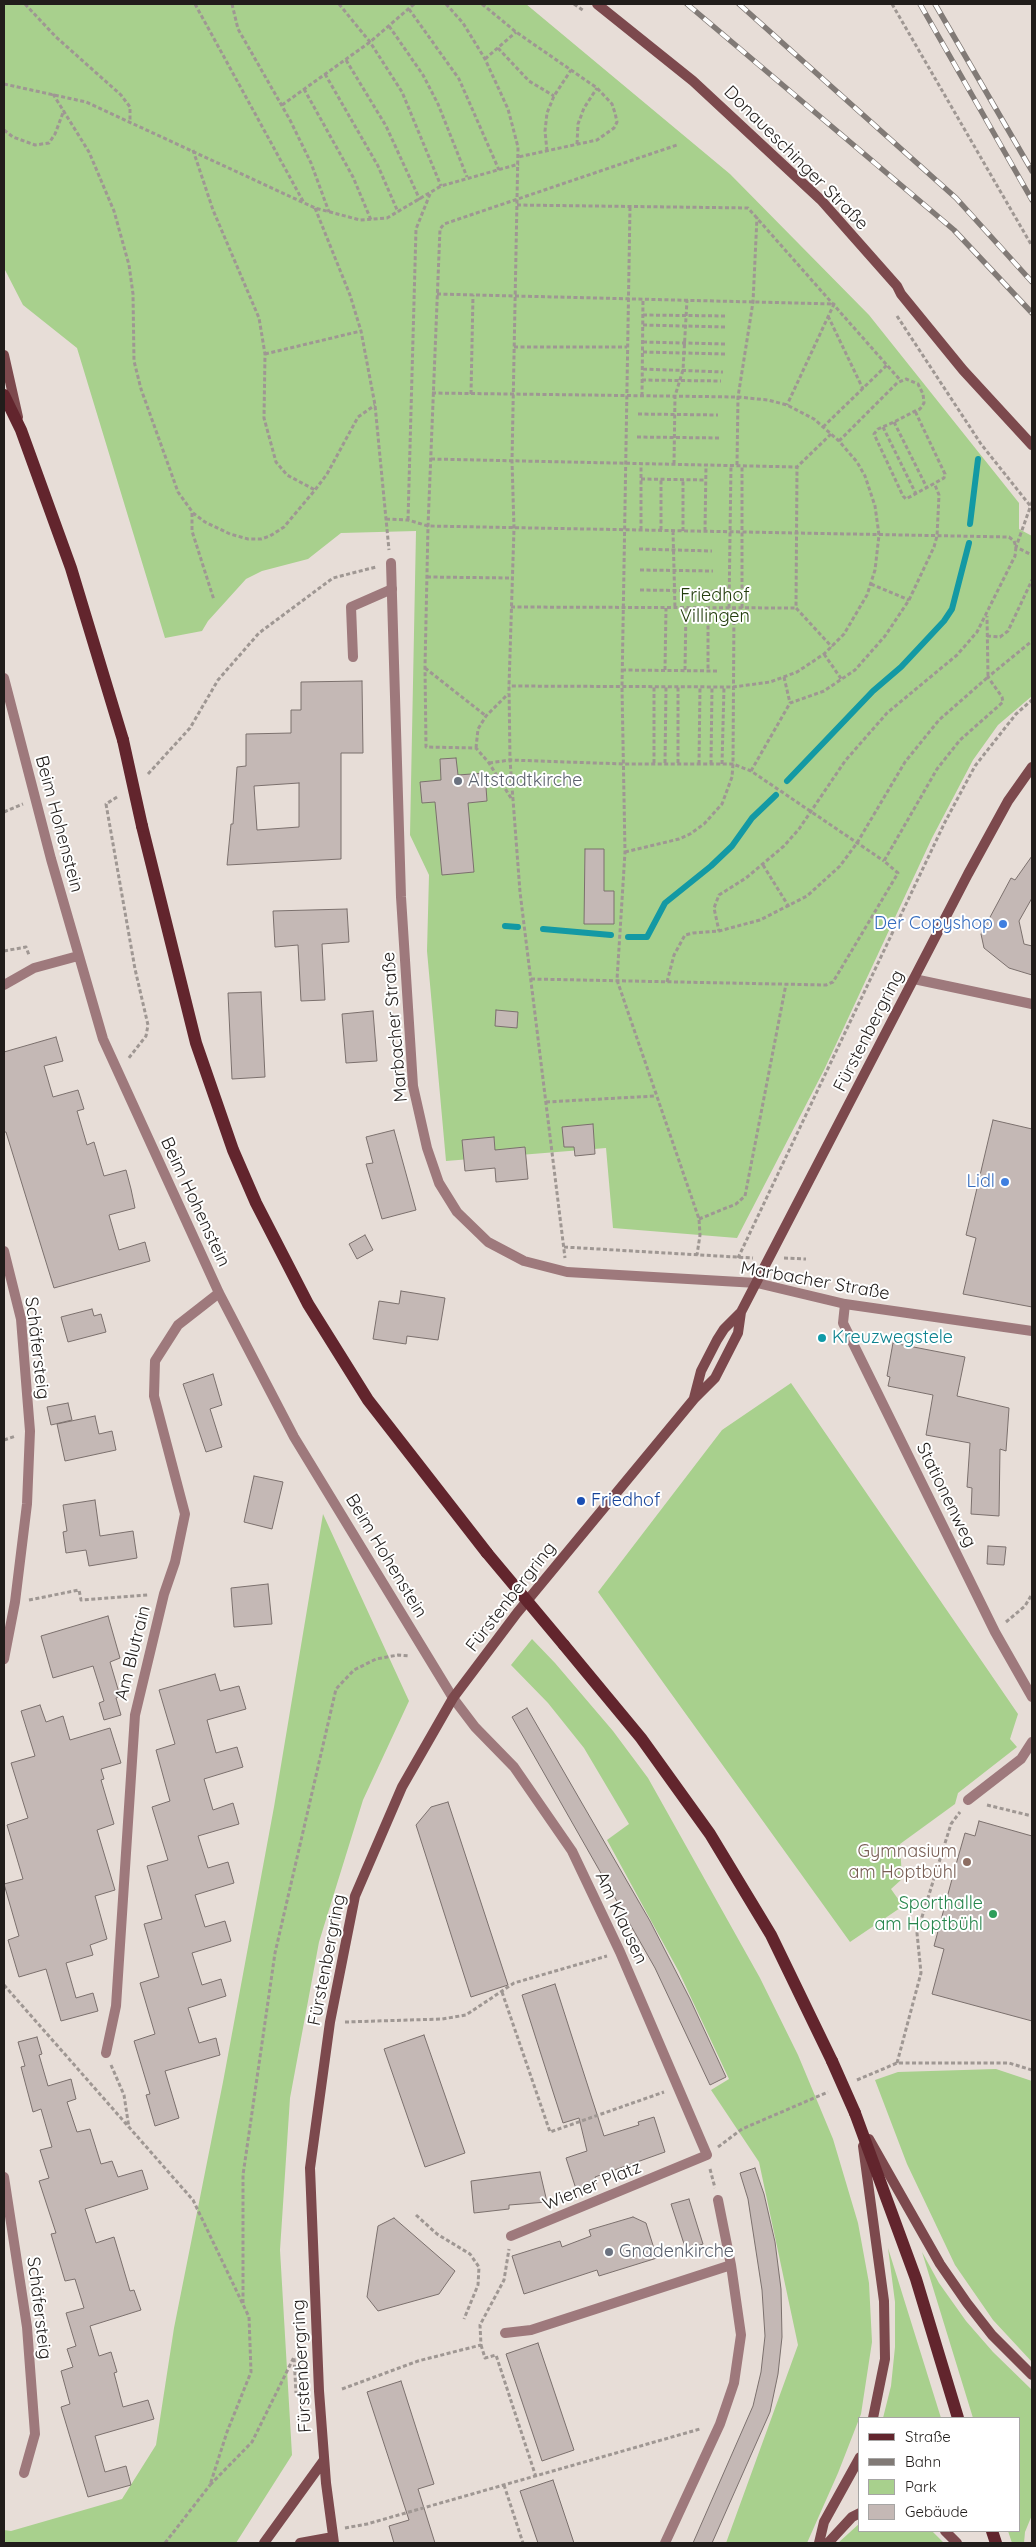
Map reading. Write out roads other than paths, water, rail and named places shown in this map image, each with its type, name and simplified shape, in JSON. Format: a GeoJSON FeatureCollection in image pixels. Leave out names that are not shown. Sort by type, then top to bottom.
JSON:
{"type":"FeatureCollection","features":[{"type":"Feature","properties":{"kind":"main road"},"geometry":{"type":"LineString","coordinates":[[4,395],[20,430],[71,568],[123,740],[142,826],[196,1043],[227,1132],[256,1203],[308,1304],[363,1392],[402,1445],[487,1552],[641,1738],[710,1834],[771,1934],[857,2118],[916,2279],[958,2417]]}},
{"type":"Feature","properties":{"kind":"street","name":"Donaueschinger Straße"},"geometry":{"type":"LineString","coordinates":[[598,4],[693,81],[748,130],[821,200],[897,286],[901,294],[963,370],[1032,445]]}},
{"type":"Feature","properties":{"kind":"street"},"geometry":{"type":"LineString","coordinates":[[4,355],[20,430]]}},
{"type":"Feature","properties":{"kind":"street","name":"Marbacher Straße"},"geometry":{"type":"LineString","coordinates":[[391,564],[400,897],[413,1086],[427,1148],[439,1183],[457,1212],[488,1242],[524,1261],[567,1272],[757,1284],[845,1304],[1032,1331]]}},
{"type":"Feature","properties":{"kind":"street"},"geometry":{"type":"LineString","coordinates":[[353,658],[351,608],[392,589]]}},
{"type":"Feature","properties":{"kind":"street","name":"Beim Hohenstein"},"geometry":{"type":"LineString","coordinates":[[4,678],[78,956],[103,1039],[118,1074],[219,1292],[294,1436],[453,1698]]}},
{"type":"Feature","properties":{"kind":"street","name":"Fürstenbergring"},"geometry":{"type":"LineString","coordinates":[[694,1399],[701,1371],[717,1340],[724,1329],[741,1312],[757,1284],[1008,801],[1032,768]]}},
{"type":"Feature","properties":{"kind":"street"},"geometry":{"type":"LineString","coordinates":[[4,985],[34,968],[78,956]]}},
{"type":"Feature","properties":{"kind":"street"},"geometry":{"type":"LineString","coordinates":[[914,979],[1032,1004]]}},
{"type":"Feature","properties":{"kind":"street","name":"Schäfersteig"},"geometry":{"type":"LineString","coordinates":[[4,1251],[21,1319],[30,1431],[27,1504],[15,1602],[4,1660]]}},
{"type":"Feature","properties":{"kind":"street","name":"Am Blutrain"},"geometry":{"type":"LineString","coordinates":[[106,2053],[116,2006],[135,1715],[164,1594],[175,1562],[185,1514],[154,1396],[155,1361],[178,1325],[219,1292]]}},
{"type":"Feature","properties":{"kind":"street","name":"Stationenweg"},"geometry":{"type":"LineString","coordinates":[[845,1304],[843,1323],[996,1632],[1032,1697]]}},
{"type":"Feature","properties":{"kind":"street","name":"Fürstenbergring"},"geometry":{"type":"LineString","coordinates":[[333,2537],[324,2460],[315,2314],[310,2168],[330,2022],[355,1896],[402,1787],[453,1698],[517,1613],[694,1399],[715,1378],[738,1333],[741,1312]]}},
{"type":"Feature","properties":{"kind":"street","name":"Am Klausen"},"geometry":{"type":"LineString","coordinates":[[453,1698],[474,1727],[514,1767],[572,1851],[620,1952],[679,2086],[707,2156],[685,2166]]}},
{"type":"Feature","properties":{"kind":"street"},"geometry":{"type":"LineString","coordinates":[[968,1800],[1022,1759],[1032,1742]]}},
{"type":"Feature","properties":{"kind":"street"},"geometry":{"type":"LineString","coordinates":[[857,2118],[951,2280],[992,2335],[1032,2375]]}},
{"type":"Feature","properties":{"kind":"street"},"geometry":{"type":"LineString","coordinates":[[857,2118],[884,2301],[885,2359],[873,2417]]}},
{"type":"Feature","properties":{"kind":"street","name":"Wiener Platz"},"geometry":{"type":"LineString","coordinates":[[511,2236],[685,2166]]}},
{"type":"Feature","properties":{"kind":"street","name":"Schäfersteig"},"geometry":{"type":"LineString","coordinates":[[4,2177],[27,2327],[34,2424],[34,2434],[24,2473]]}},
{"type":"Feature","properties":{"kind":"street"},"geometry":{"type":"LineString","coordinates":[[666,2543],[720,2424],[734,2383],[741,2334],[731,2265],[718,2200]]}},
{"type":"Feature","properties":{"kind":"street"},"geometry":{"type":"LineString","coordinates":[[505,2333],[531,2330],[731,2265]]}},
{"type":"Feature","properties":{"kind":"street"},"geometry":{"type":"LineString","coordinates":[[264,2543],[324,2460]]}},
{"type":"Feature","properties":{"kind":"street"},"geometry":{"type":"LineString","coordinates":[[819,2543],[824,2522],[858,2461]]}},
{"type":"Feature","properties":{"kind":"street"},"geometry":{"type":"LineString","coordinates":[[828,2543],[852,2517],[858,2514]]}},
{"type":"Feature","properties":{"kind":"street"},"geometry":{"type":"LineString","coordinates":[[946,2532],[957,2543]]}},
{"type":"Feature","properties":{"kind":"street"},"geometry":{"type":"LineString","coordinates":[[300,2543],[333,2537]]}},
{"type":"Feature","properties":{"kind":"waterway"},"geometry":{"type":"LineString","coordinates":[[970,524],[978,459]]}},
{"type":"Feature","properties":{"kind":"waterway"},"geometry":{"type":"LineString","coordinates":[[787,781],[873,691],[901,667],[944,621],[952,609],[969,543]]}},
{"type":"Feature","properties":{"kind":"waterway"},"geometry":{"type":"LineString","coordinates":[[628,937],[647,937],[665,903],[711,866],[732,846],[752,818],[776,795]]}},
{"type":"Feature","properties":{"kind":"waterway"},"geometry":{"type":"LineString","coordinates":[[505,926],[518,927]]}},
{"type":"Feature","properties":{"kind":"waterway"},"geometry":{"type":"LineString","coordinates":[[543,929],[611,935]]}},
{"type":"Feature","properties":{"kind":"railway"},"geometry":{"type":"LineString","coordinates":[[687,4],[954,230],[1032,313]]}},
{"type":"Feature","properties":{"kind":"railway"},"geometry":{"type":"LineString","coordinates":[[739,4],[956,198],[1032,282]]}},
{"type":"Feature","properties":{"kind":"railway"},"geometry":{"type":"LineString","coordinates":[[920,4],[1032,200]]}},
{"type":"Feature","properties":{"kind":"railway"},"geometry":{"type":"LineString","coordinates":[[935,4],[1032,171]]}},
{"type":"Feature","properties":{"kind":"place","name":"Altstadtkirche"},"geometry":{"type":"Point","coordinates":[458,781]}},
{"type":"Feature","properties":{"kind":"place","name":"Der Copyshop"},"geometry":{"type":"Point","coordinates":[1003,924]}},
{"type":"Feature","properties":{"kind":"place","name":"Lidl"},"geometry":{"type":"Point","coordinates":[1005,1182]}},
{"type":"Feature","properties":{"kind":"place","name":"Kreuzwegstele"},"geometry":{"type":"Point","coordinates":[822,1338]}},
{"type":"Feature","properties":{"kind":"place","name":"Friedhof"},"geometry":{"type":"Point","coordinates":[581,1501]}},
{"type":"Feature","properties":{"kind":"place","name":"Gymnasium am Hoptbühl"},"geometry":{"type":"Point","coordinates":[967,1862]}},
{"type":"Feature","properties":{"kind":"place","name":"Sporthalle am Hoptbühl"},"geometry":{"type":"Point","coordinates":[993,1914]}},
{"type":"Feature","properties":{"kind":"place","name":"Gnadenkirche"},"geometry":{"type":"Point","coordinates":[609,2252]}},
{"type":"Feature","properties":{"kind":"park label","name":"Friedhof Villingen"},"geometry":{"type":"Point","coordinates":[715,606]}}]}
